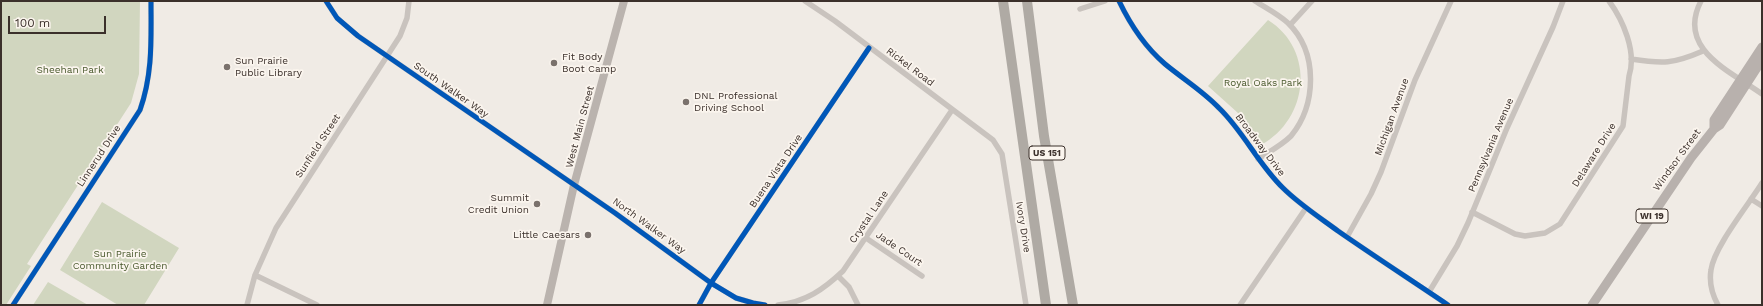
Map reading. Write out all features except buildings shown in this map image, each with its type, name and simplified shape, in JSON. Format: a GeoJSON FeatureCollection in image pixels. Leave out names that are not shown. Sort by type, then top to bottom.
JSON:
{"type":"FeatureCollection","features":[{"type":"Feature","properties":{"kind":"highway","name":"US 151"},"geometry":{"type":"LineString","coordinates":[[1003,1],[1046,305]]}},
{"type":"Feature","properties":{"kind":"highway","name":"US 151"},"geometry":{"type":"LineString","coordinates":[[1027,1],[1044,136],[1073,305]]}},
{"type":"Feature","properties":{"kind":"main road","name":"West Main Street"},"geometry":{"type":"LineString","coordinates":[[547,305],[574,185],[624,1]]}},
{"type":"Feature","properties":{"kind":"main road","name":"Windsor Street"},"geometry":{"type":"LineString","coordinates":[[1592,305],[1691,158],[1714,129],[1720,125],[1762,47]]}},
{"type":"Feature","properties":{"kind":"main road","name":"Windsor Street"},"geometry":{"type":"LineString","coordinates":[[1744,81],[1762,60]]}},
{"type":"Feature","properties":{"kind":"street","name":"Linnerud Drive"},"geometry":{"type":"LineString","coordinates":[[13,305],[140,110],[148,85],[151,63],[151,1]]}},
{"type":"Feature","properties":{"kind":"street","name":"South Walker Way"},"geometry":{"type":"LineString","coordinates":[[326,1],[330,8],[347,27],[574,185]]}},
{"type":"Feature","properties":{"kind":"street","name":"Sunfield Street"},"geometry":{"type":"LineString","coordinates":[[247,305],[255,276],[276,228],[400,36],[406,24],[409,1]]}},
{"type":"Feature","properties":{"kind":"street","name":"Rickel Road"},"geometry":{"type":"LineString","coordinates":[[805,1],[993,140],[1001,152]]}},
{"type":"Feature","properties":{"kind":"street"},"geometry":{"type":"LineString","coordinates":[[1080,9],[1105,1]]}},
{"type":"Feature","properties":{"kind":"street","name":"Broadway Drive"},"geometry":{"type":"LineString","coordinates":[[1119,1],[1135,30],[1153,52],[1164,63],[1206,95],[1220,108],[1231,120],[1258,159],[1282,187],[1306,208],[1448,305]]}},
{"type":"Feature","properties":{"kind":"street"},"geometry":{"type":"LineString","coordinates":[[1255,1],[1290,25],[1301,41],[1307,55],[1311,76],[1310,92],[1303,116],[1290,137],[1258,159]]}},
{"type":"Feature","properties":{"kind":"street"},"geometry":{"type":"LineString","coordinates":[[1290,25],[1312,1]]}},
{"type":"Feature","properties":{"kind":"street","name":"Michigan Avenue"},"geometry":{"type":"LineString","coordinates":[[1347,237],[1371,194],[1381,172],[1414,80],[1451,1]]}},
{"type":"Feature","properties":{"kind":"street","name":"Pennsylvania Avenue"},"geometry":{"type":"LineString","coordinates":[[1429,292],[1457,246],[1507,128],[1553,27],[1562,1]]}},
{"type":"Feature","properties":{"kind":"street","name":"Delaware Drive"},"geometry":{"type":"LineString","coordinates":[[1472,212],[1515,234],[1525,236],[1545,233],[1560,224],[1624,126],[1629,76],[1632,69],[1631,59],[1627,35],[1623,23],[1609,1]]}},
{"type":"Feature","properties":{"kind":"street"},"geometry":{"type":"LineString","coordinates":[[1701,1],[1694,19],[1696,38],[1703,51],[1713,61],[1762,94]]}},
{"type":"Feature","properties":{"kind":"street","name":"Buena Vista Drive"},"geometry":{"type":"LineString","coordinates":[[699,305],[711,283],[869,48]]}},
{"type":"Feature","properties":{"kind":"street"},"geometry":{"type":"LineString","coordinates":[[1631,59],[1655,63],[1681,61],[1703,51]]}},
{"type":"Feature","properties":{"kind":"street","name":"Crystal Lane"},"geometry":{"type":"LineString","coordinates":[[778,305],[806,299],[820,291],[843,271],[952,110]]}},
{"type":"Feature","properties":{"kind":"street","name":"Ivory Drive"},"geometry":{"type":"LineString","coordinates":[[1001,152],[1026,305]]}},
{"type":"Feature","properties":{"kind":"street"},"geometry":{"type":"LineString","coordinates":[[1718,305],[1711,287],[1711,268],[1719,249],[1762,183]]}},
{"type":"Feature","properties":{"kind":"street","name":"North Walker Way"},"geometry":{"type":"LineString","coordinates":[[574,185],[656,242],[711,283]]}},
{"type":"Feature","properties":{"kind":"street"},"geometry":{"type":"LineString","coordinates":[[1751,199],[1762,206]]}},
{"type":"Feature","properties":{"kind":"street"},"geometry":{"type":"LineString","coordinates":[[1240,305],[1306,208]]}},
{"type":"Feature","properties":{"kind":"street","name":"Jade Court"},"geometry":{"type":"LineString","coordinates":[[866,238],[922,276]]}},
{"type":"Feature","properties":{"kind":"street"},"geometry":{"type":"LineString","coordinates":[[255,276],[317,305]]}},
{"type":"Feature","properties":{"kind":"street"},"geometry":{"type":"LineString","coordinates":[[838,276],[849,287],[858,305]]}},
{"type":"Feature","properties":{"kind":"street"},"geometry":{"type":"LineString","coordinates":[[711,283],[736,298],[765,305]]}},
{"type":"Feature","properties":{"kind":"green space","name":"Sheehan Park"},"geometry":{"type":"Polygon","coordinates":[[[1,1],[140,1],[139,74],[131,103],[27,264],[31,266],[6,305],[1,305],[1,1]]]}},
{"type":"Feature","properties":{"kind":"green space","name":"Royal Oaks Park"},"geometry":{"type":"Polygon","coordinates":[[[1268,20],[1283,33],[1294,49],[1300,66],[1300,84],[1297,102],[1289,119],[1277,133],[1261,145],[1238,113],[1208,86],[1268,20]]]}},
{"type":"Feature","properties":{"kind":"green space","name":"Sun Prairie Community Garden"},"geometry":{"type":"Polygon","coordinates":[[[102,202],[179,248],[144,305],[118,305],[60,270],[102,202]]]}},
{"type":"Feature","properties":{"kind":"green space"},"geometry":{"type":"Polygon","coordinates":[[[48,282],[88,305],[33,305],[48,282]]]}},
{"type":"Feature","properties":{"kind":"cycle path"},"geometry":{"type":"LineString","coordinates":[[13,305],[140,110],[149,69],[151,42],[151,1]]}},
{"type":"Feature","properties":{"kind":"cycle path"},"geometry":{"type":"LineString","coordinates":[[326,1],[337,18],[358,36],[615,213],[711,283],[736,298],[765,305]]}},
{"type":"Feature","properties":{"kind":"cycle path"},"geometry":{"type":"LineString","coordinates":[[1119,1],[1133,27],[1151,50],[1165,64],[1213,102],[1228,117],[1266,169],[1289,194],[1338,231],[1448,305]]}},
{"type":"Feature","properties":{"kind":"cycle path"},"geometry":{"type":"LineString","coordinates":[[699,305],[711,283],[869,48]]}},
{"type":"Feature","properties":{"kind":"place","name":"Fit Body Boot Camp"},"geometry":{"type":"Point","coordinates":[554,63]}},
{"type":"Feature","properties":{"kind":"place","name":"Sun Prairie Public Library"},"geometry":{"type":"Point","coordinates":[227,67]}},
{"type":"Feature","properties":{"kind":"place","name":"DNL Professional Driving School"},"geometry":{"type":"Point","coordinates":[686,102]}},
{"type":"Feature","properties":{"kind":"place","name":"Summit Credit Union"},"geometry":{"type":"Point","coordinates":[537,204]}},
{"type":"Feature","properties":{"kind":"place","name":"Little Caesars"},"geometry":{"type":"Point","coordinates":[588,235]}}]}
